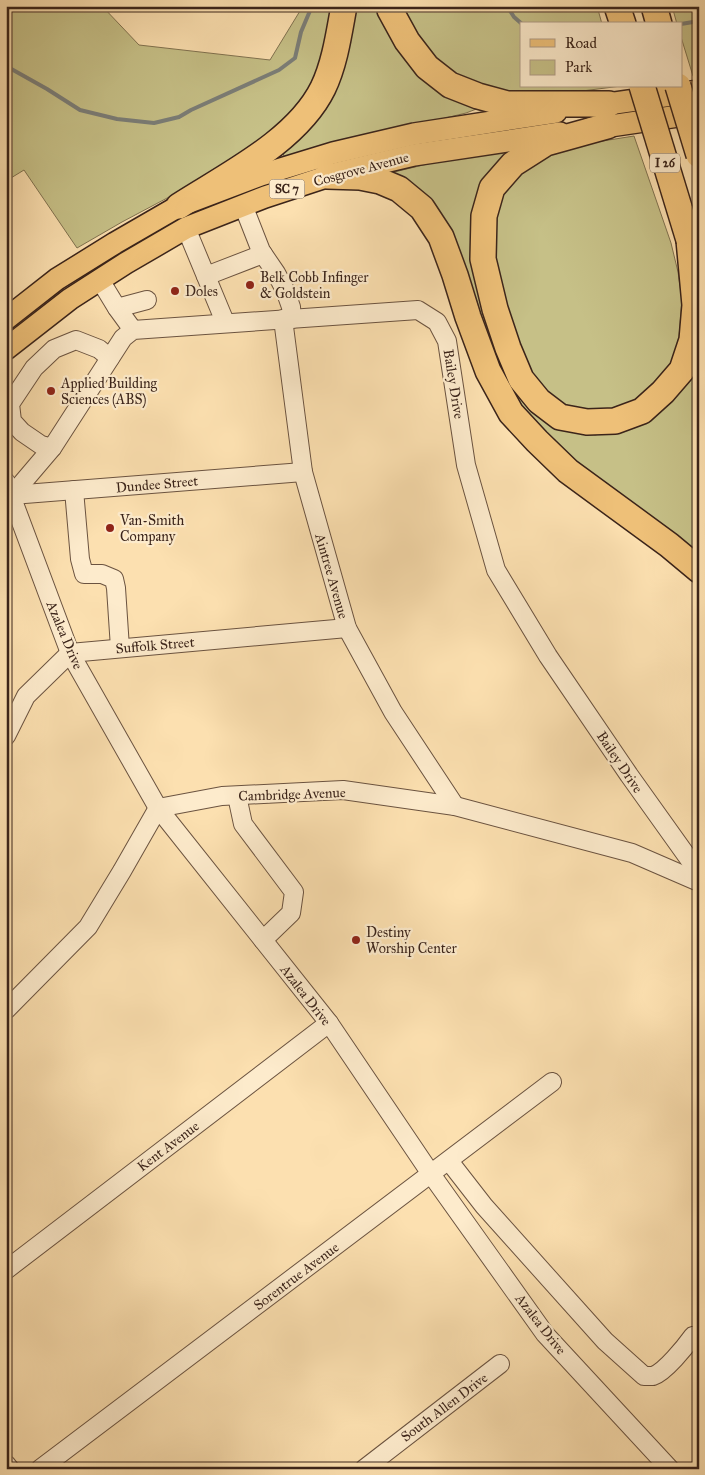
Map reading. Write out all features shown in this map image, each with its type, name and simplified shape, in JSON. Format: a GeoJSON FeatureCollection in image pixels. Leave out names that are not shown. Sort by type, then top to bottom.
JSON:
{"type":"FeatureCollection","features":[{"type":"Feature","properties":{"kind":"highway"},"geometry":{"type":"LineString","coordinates":[[183,217],[301,122],[323,88],[335,52],[344,6]]}},
{"type":"Feature","properties":{"kind":"highway"},"geometry":{"type":"LineString","coordinates":[[389,6],[406,41],[427,67],[450,85],[506,104],[608,115]]}},
{"type":"Feature","properties":{"kind":"highway"},"geometry":{"type":"LineString","coordinates":[[617,6],[622,22]]}},
{"type":"Feature","properties":{"kind":"highway"},"geometry":{"type":"LineString","coordinates":[[654,6],[659,22]]}},
{"type":"Feature","properties":{"kind":"highway","name":"I 26"},"geometry":{"type":"LineString","coordinates":[[643,88],[699,270]]}},
{"type":"Feature","properties":{"kind":"highway","name":"I 26"},"geometry":{"type":"LineString","coordinates":[[679,88],[699,155]]}},
{"type":"Feature","properties":{"kind":"highway"},"geometry":{"type":"LineString","coordinates":[[608,115],[546,143],[513,164],[492,188],[484,216],[484,258],[495,308],[508,348],[521,379],[539,401],[560,417],[587,422],[615,421],[642,411],[663,392],[682,370],[692,340],[695,305],[689,240]]}},
{"type":"Feature","properties":{"kind":"highway"},"geometry":{"type":"LineString","coordinates":[[327,176],[360,177],[380,181],[399,189],[422,208],[441,237],[488,371],[511,413],[568,471],[661,539],[699,570]]}},
{"type":"Feature","properties":{"kind":"main road","name":"Cosgrove Avenue"},"geometry":{"type":"LineString","coordinates":[[6,349],[70,299],[100,280],[183,217],[244,205],[327,176],[414,155],[608,115],[699,91]]}},
{"type":"Feature","properties":{"kind":"main road","name":"Cosgrove Avenue"},"geometry":{"type":"LineString","coordinates":[[6,320],[57,279],[115,243],[183,217],[261,175],[342,150],[414,134],[608,115],[699,113]]}},
{"type":"Feature","properties":{"kind":"street","name":"Aintree Avenue"},"geometry":{"type":"LineString","coordinates":[[244,205],[263,254],[285,290],[291,307],[287,319],[303,472],[346,628],[393,712],[455,806]]}},
{"type":"Feature","properties":{"kind":"street"},"geometry":{"type":"LineString","coordinates":[[183,217],[225,322]]}},
{"type":"Feature","properties":{"kind":"street"},"geometry":{"type":"LineString","coordinates":[[206,276],[263,254]]}},
{"type":"Feature","properties":{"kind":"street"},"geometry":{"type":"LineString","coordinates":[[8,492],[52,448],[122,338],[133,330],[100,280]]}},
{"type":"Feature","properties":{"kind":"street"},"geometry":{"type":"LineString","coordinates":[[117,308],[147,300]]}},
{"type":"Feature","properties":{"kind":"street","name":"Bailey Drive"},"geometry":{"type":"LineString","coordinates":[[133,330],[225,322],[418,310],[437,322],[447,341],[466,465],[496,570],[548,656],[699,873]]}},
{"type":"Feature","properties":{"kind":"street"},"geometry":{"type":"LineString","coordinates":[[52,448],[41,445],[22,432],[12,421],[10,404],[34,368],[54,349],[76,340],[99,350],[110,358]]}},
{"type":"Feature","properties":{"kind":"street","name":"Dundee Street"},"geometry":{"type":"LineString","coordinates":[[8,492],[74,490],[303,472]]}},
{"type":"Feature","properties":{"kind":"street"},"geometry":{"type":"LineString","coordinates":[[74,490],[80,559],[84,574],[102,574],[114,579],[120,648]]}},
{"type":"Feature","properties":{"kind":"street","name":"Azalea Drive"},"geometry":{"type":"LineString","coordinates":[[8,492],[70,653],[158,808],[329,1023],[431,1174],[545,1334],[667,1466]]}},
{"type":"Feature","properties":{"kind":"street","name":"Suffolk Street"},"geometry":{"type":"LineString","coordinates":[[70,653],[346,628]]}},
{"type":"Feature","properties":{"kind":"street"},"geometry":{"type":"LineString","coordinates":[[6,736],[26,696],[70,653]]}},
{"type":"Feature","properties":{"kind":"street","name":"Cambridge Avenue"},"geometry":{"type":"LineString","coordinates":[[158,808],[222,796],[343,790],[455,806],[632,853],[699,882]]}},
{"type":"Feature","properties":{"kind":"street"},"geometry":{"type":"LineString","coordinates":[[237,796],[243,824],[294,892],[291,913],[263,940]]}},
{"type":"Feature","properties":{"kind":"street"},"geometry":{"type":"LineString","coordinates":[[6,1010],[88,927],[158,808]]}},
{"type":"Feature","properties":{"kind":"street","name":"Kent Avenue"},"geometry":{"type":"LineString","coordinates":[[6,1270],[329,1023]]}},
{"type":"Feature","properties":{"kind":"street","name":"Sorentrue Avenue"},"geometry":{"type":"LineString","coordinates":[[40,1469],[552,1082]]}},
{"type":"Feature","properties":{"kind":"street"},"geometry":{"type":"LineString","coordinates":[[449,1161],[484,1206],[605,1341],[644,1376],[654,1376],[664,1368],[678,1356],[693,1336]]}},
{"type":"Feature","properties":{"kind":"street","name":"South Allen Drive"},"geometry":{"type":"LineString","coordinates":[[364,1469],[500,1364]]}},
{"type":"Feature","properties":{"kind":"street"},"geometry":{"type":"LineString","coordinates":[[6,1464],[10,1469]]}},
{"type":"Feature","properties":{"kind":"green space"},"geometry":{"type":"Polygon","coordinates":[[[6,6],[102,6],[139,45],[270,60],[303,6],[335,6],[322,73],[304,107],[265,146],[77,248],[24,170],[6,181],[6,6]]]}},
{"type":"Feature","properties":{"kind":"green space"},"geometry":{"type":"Polygon","coordinates":[[[353,6],[382,6],[479,108],[466,113],[284,157],[283,151],[353,6]]]}},
{"type":"Feature","properties":{"kind":"green space"},"geometry":{"type":"Polygon","coordinates":[[[401,6],[597,6],[601,22],[520,22],[520,88],[606,88],[528,98],[483,92],[443,69],[417,40],[401,6]]]}},
{"type":"Feature","properties":{"kind":"green space"},"geometry":{"type":"Polygon","coordinates":[[[672,6],[699,6],[699,75],[693,76],[682,40],[682,22],[676,22],[672,6]]]}},
{"type":"Feature","properties":{"kind":"green space"},"geometry":{"type":"Polygon","coordinates":[[[634,136],[671,243],[678,272],[682,300],[679,337],[670,368],[641,404],[590,414],[557,401],[533,375],[504,318],[493,238],[495,207],[509,182],[546,150],[634,136]]]}},
{"type":"Feature","properties":{"kind":"green space"},"geometry":{"type":"Polygon","coordinates":[[[512,151],[484,186],[489,322],[563,426],[595,435],[636,426],[699,334],[699,561],[542,434],[502,381],[473,307],[386,174],[452,158],[512,151]]]}},
{"type":"Feature","properties":{"kind":"waterway"},"geometry":{"type":"LineString","coordinates":[[6,66],[80,110],[117,119],[154,123],[179,117],[279,70],[295,58],[301,32],[312,6]]}},
{"type":"Feature","properties":{"kind":"waterway"},"geometry":{"type":"LineString","coordinates":[[507,6],[520,22]]}},
{"type":"Feature","properties":{"kind":"waterway"},"geometry":{"type":"LineString","coordinates":[[682,24],[699,21]]}},
{"type":"Feature","properties":{"kind":"place","name":"Belk Cobb Infinger & Goldstein"},"geometry":{"type":"Point","coordinates":[250,285]}},
{"type":"Feature","properties":{"kind":"place","name":"Doles"},"geometry":{"type":"Point","coordinates":[175,291]}},
{"type":"Feature","properties":{"kind":"place","name":"Applied Building Sciences (ABS)"},"geometry":{"type":"Point","coordinates":[51,391]}},
{"type":"Feature","properties":{"kind":"place","name":"Van-Smith Company"},"geometry":{"type":"Point","coordinates":[110,528]}},
{"type":"Feature","properties":{"kind":"place","name":"Destiny Worship Center"},"geometry":{"type":"Point","coordinates":[356,940]}}]}
